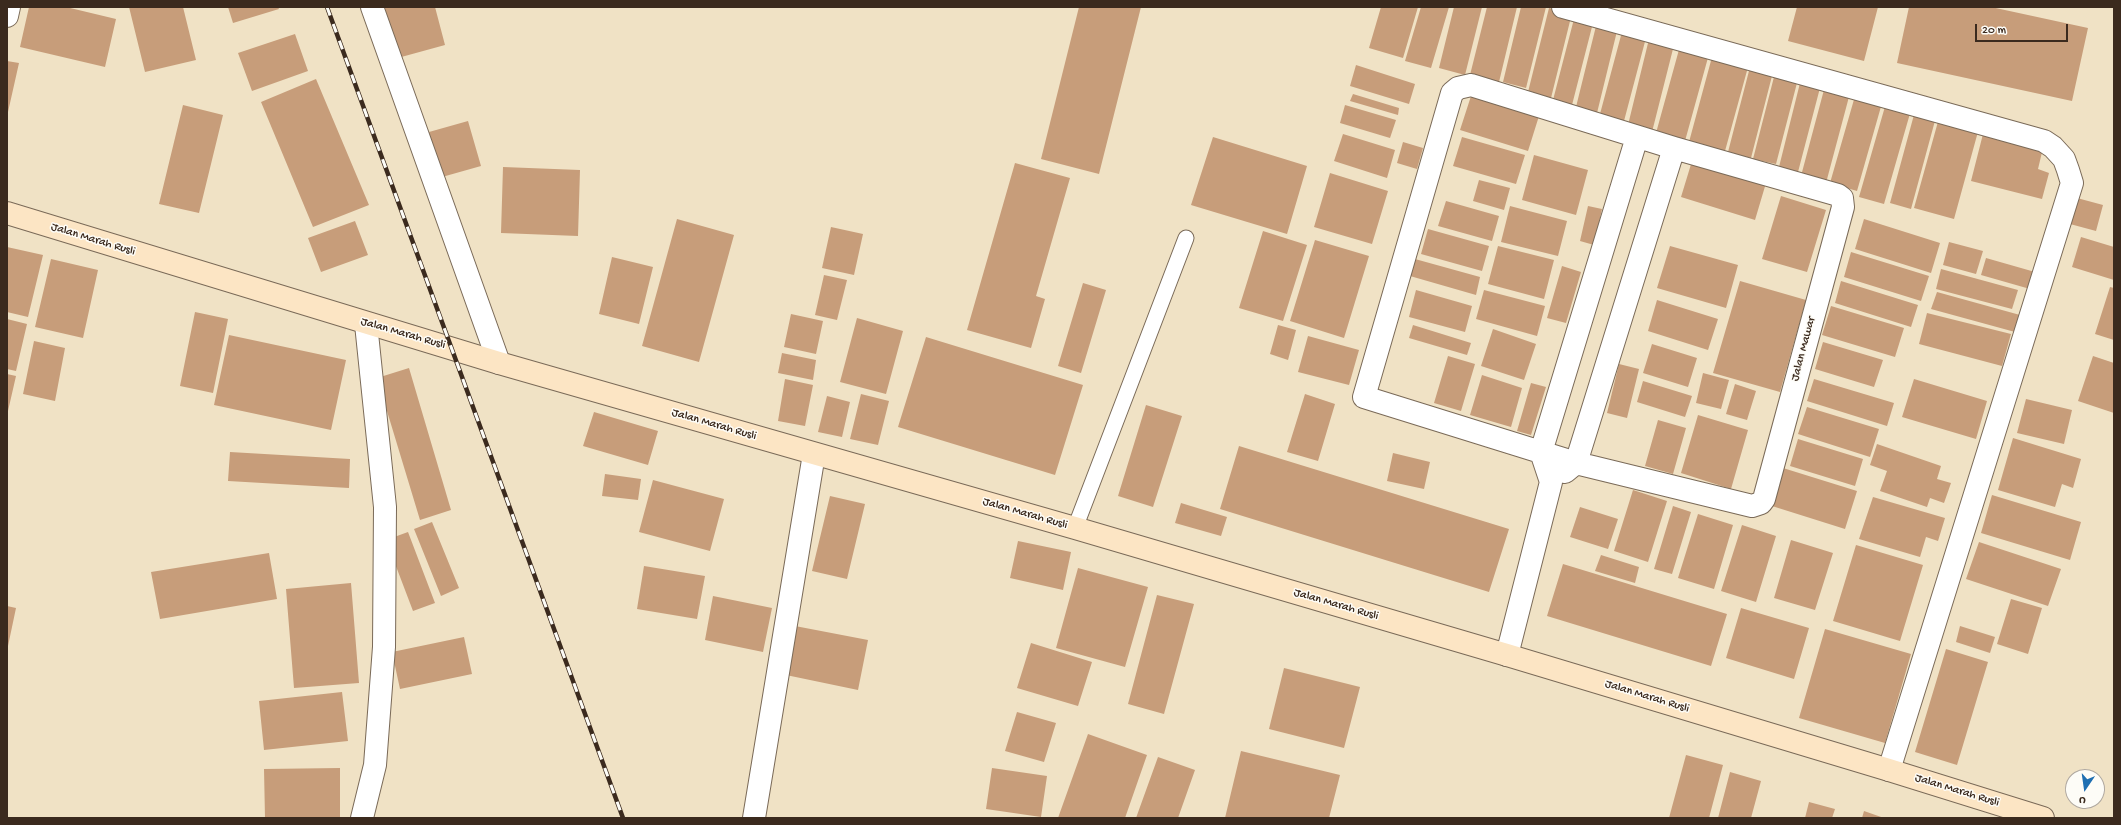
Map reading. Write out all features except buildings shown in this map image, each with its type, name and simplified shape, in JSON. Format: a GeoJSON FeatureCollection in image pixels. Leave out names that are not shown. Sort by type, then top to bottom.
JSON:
{"type":"FeatureCollection","features":[{"type":"Feature","properties":{"kind":"main road","name":"Jalan Marah Rusli"},"geometry":{"type":"LineString","coordinates":[[7,213],[366,324],[1075,528],[1507,655],[2043,818]]}},
{"type":"Feature","properties":{"kind":"street"},"geometry":{"type":"LineString","coordinates":[[7,16],[9,7]]}},
{"type":"Feature","properties":{"kind":"street"},"geometry":{"type":"LineString","coordinates":[[372,7],[499,363]]}},
{"type":"Feature","properties":{"kind":"street"},"geometry":{"type":"LineString","coordinates":[[1563,7],[2044,141],[2053,147],[2064,159],[2072,183],[1889,770]]}},
{"type":"Feature","properties":{"kind":"street"},"geometry":{"type":"LineString","coordinates":[[1551,482],[1576,463],[1674,148],[1471,85],[1458,88],[1452,93],[1364,396],[1576,463]]}},
{"type":"Feature","properties":{"kind":"street"},"geometry":{"type":"LineString","coordinates":[[1507,655],[1551,482],[1541,452],[1638,137]]}},
{"type":"Feature","properties":{"kind":"street","name":"Jalan Mawar"},"geometry":{"type":"LineString","coordinates":[[1576,463],[1752,506],[1756,506],[1764,499],[1843,207],[1842,198],[1838,195],[1674,148]]}},
{"type":"Feature","properties":{"kind":"street"},"geometry":{"type":"LineString","coordinates":[[362,818],[375,765],[384,647],[385,507],[366,324]]}},
{"type":"Feature","properties":{"kind":"street"},"geometry":{"type":"LineString","coordinates":[[754,818],[814,454]]}},
{"type":"Feature","properties":{"kind":"lane"},"geometry":{"type":"LineString","coordinates":[[1075,528],[1186,238]]}},
{"type":"Feature","properties":{"kind":"railway"},"geometry":{"type":"LineString","coordinates":[[327,7],[623,818]]}}]}
